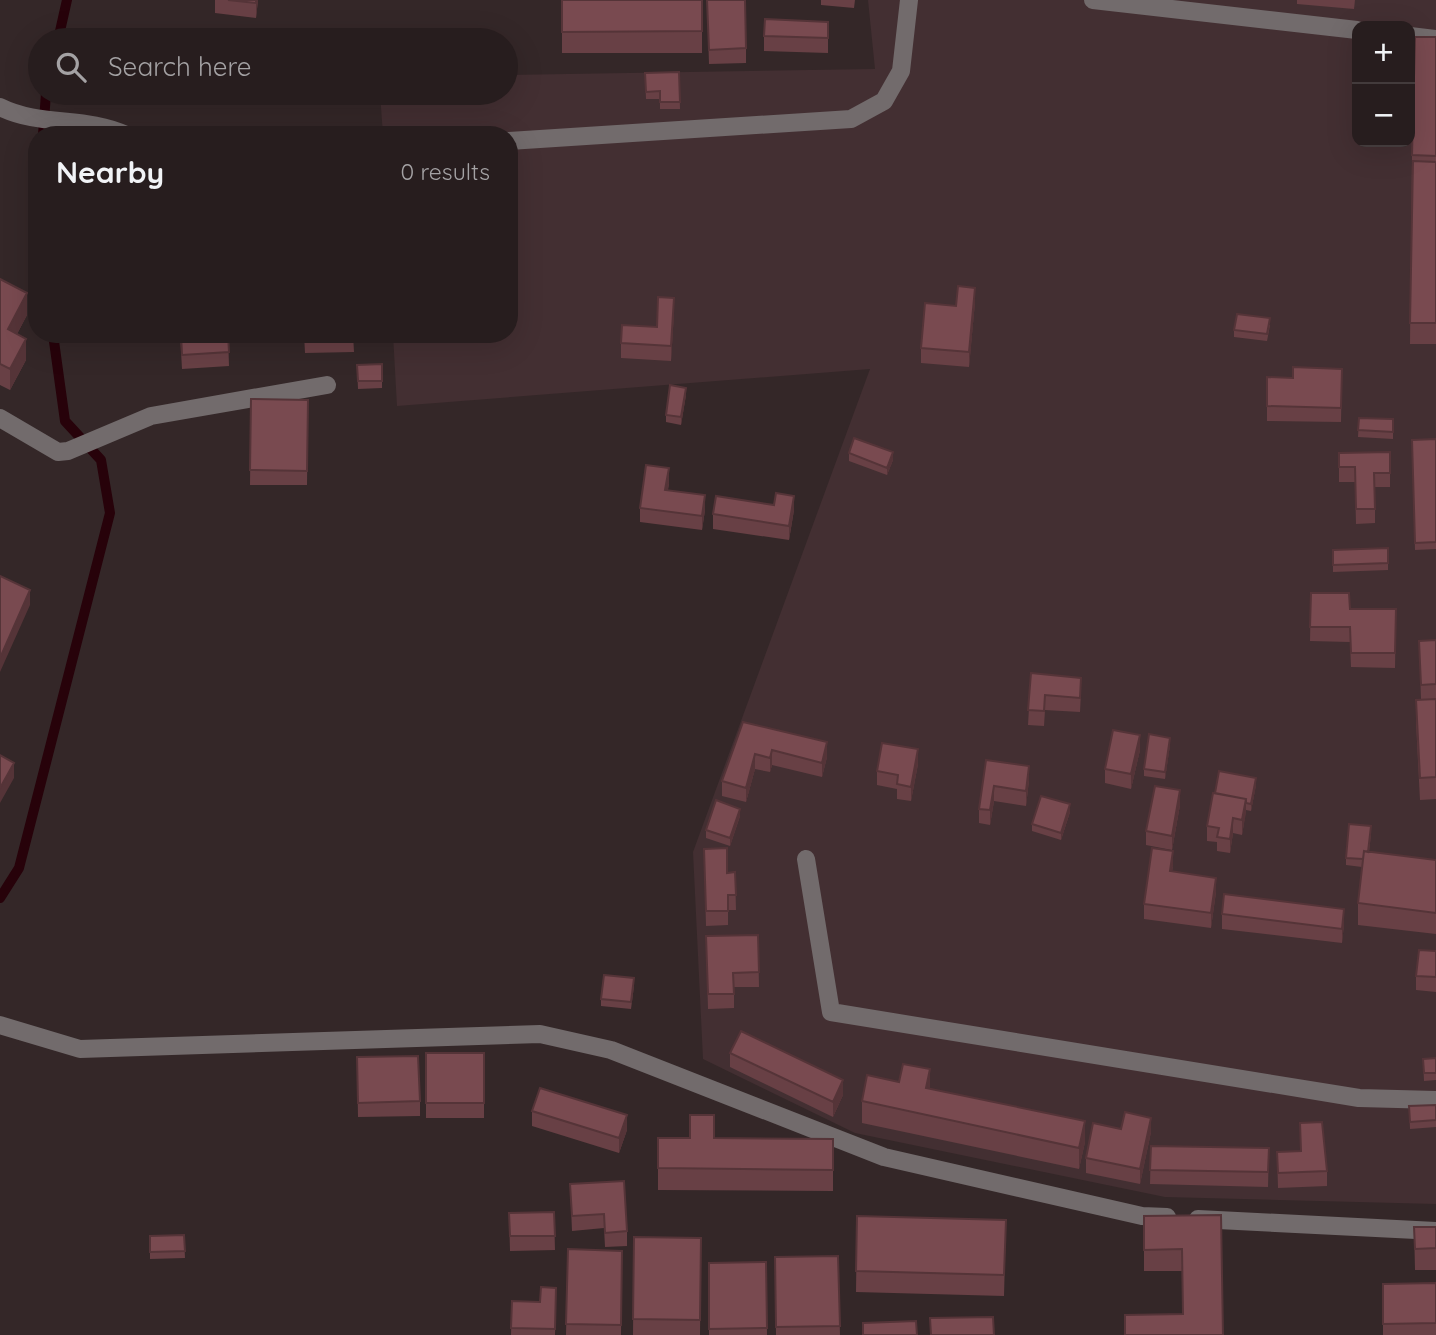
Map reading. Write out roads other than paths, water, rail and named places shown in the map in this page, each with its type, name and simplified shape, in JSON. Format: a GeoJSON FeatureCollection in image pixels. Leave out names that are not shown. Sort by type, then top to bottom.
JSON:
{"type":"FeatureCollection","features":[{"type":"Feature","properties":{"kind":"street"},"geometry":{"type":"LineString","coordinates":[[518,140],[851,119],[884,101],[901,71],[909,0]]}},
{"type":"Feature","properties":{"kind":"street"},"geometry":{"type":"LineString","coordinates":[[1093,0],[1352,29]]}},
{"type":"Feature","properties":{"kind":"street"},"geometry":{"type":"LineString","coordinates":[[1415,37],[1436,39]]}},
{"type":"Feature","properties":{"kind":"street"},"geometry":{"type":"LineString","coordinates":[[0,107],[27,119],[94,126]]}},
{"type":"Feature","properties":{"kind":"street"},"geometry":{"type":"LineString","coordinates":[[0,418],[58,452],[68,451],[152,416],[327,385]]}},
{"type":"Feature","properties":{"kind":"street"},"geometry":{"type":"LineString","coordinates":[[806,859],[831,1012],[1359,1098],[1436,1100]]}},
{"type":"Feature","properties":{"kind":"street"},"geometry":{"type":"LineString","coordinates":[[0,1025],[80,1049],[540,1034],[611,1050],[884,1157],[1142,1216],[1436,1231]]}},
{"type":"Feature","properties":{"kind":"waterway"},"geometry":{"type":"LineString","coordinates":[[61,28],[67,0]]}},
{"type":"Feature","properties":{"kind":"waterway"},"geometry":{"type":"LineString","coordinates":[[44,126],[45,105]]}},
{"type":"Feature","properties":{"kind":"waterway"},"geometry":{"type":"LineString","coordinates":[[0,898],[19,868],[110,513],[101,460],[65,421],[54,343]]}}]}
